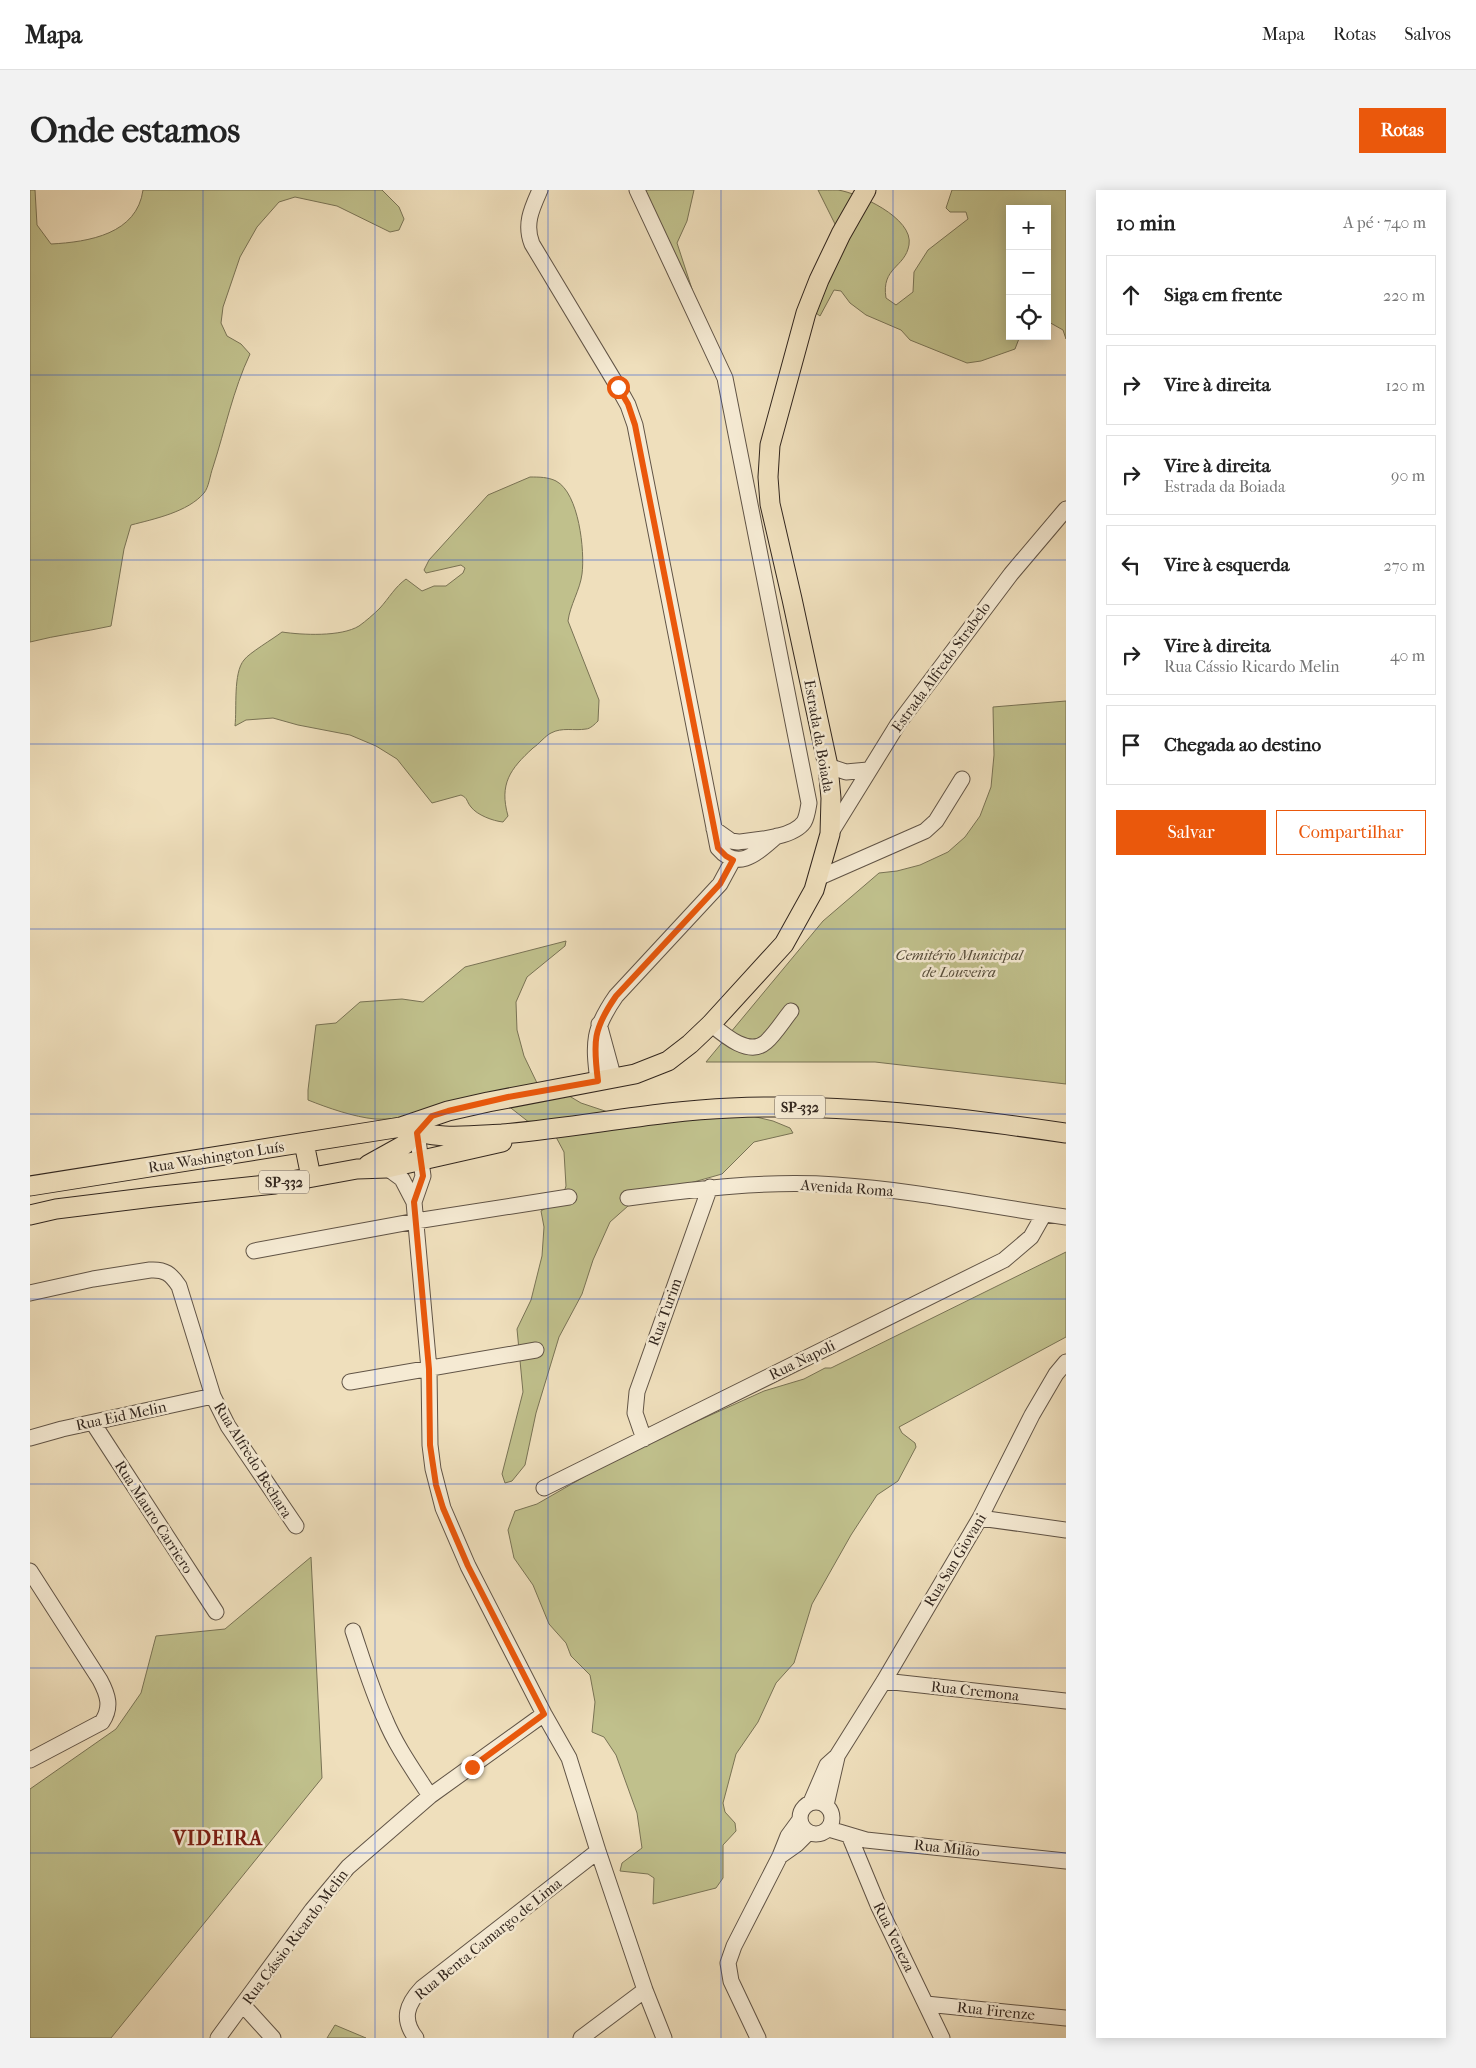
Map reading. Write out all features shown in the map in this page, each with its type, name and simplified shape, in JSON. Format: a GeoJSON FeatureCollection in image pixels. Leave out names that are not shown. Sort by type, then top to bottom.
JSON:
{"type":"FeatureCollection","features":[{"type":"Feature","properties":{"kind":"main road","name":"Estrada da Boiada"},"geometry":{"type":"LineString","coordinates":[[409,1130],[432,1116],[488,1102],[635,1074],[668,1061],[690,1044],[710,1024],[784,944],[799,920],[818,878],[830,834],[831,798],[828,766],[770,504],[768,477],[770,445],[806,313],[841,234],[866,190]]}},
{"type":"Feature","properties":{"kind":"main road"},"geometry":{"type":"LineString","coordinates":[[475,1136],[470,1124],[471,1116],[488,1102]]}},
{"type":"Feature","properties":{"kind":"main road","name":"SP-332"},"geometry":{"type":"LineString","coordinates":[[409,1130],[445,1137],[475,1136],[534,1131],[692,1110],[794,1107],[902,1111],[968,1118],[1066,1133]]}},
{"type":"Feature","properties":{"kind":"main road"},"geometry":{"type":"LineString","coordinates":[[357,1169],[394,1152],[409,1130]]}},
{"type":"Feature","properties":{"kind":"main road","name":"Rua Washington Luís"},"geometry":{"type":"LineString","coordinates":[[30,1186],[304,1143],[409,1130]]}},
{"type":"Feature","properties":{"kind":"main road","name":"SP-332"},"geometry":{"type":"LineString","coordinates":[[30,1215],[124,1201],[275,1184],[357,1169],[387,1168],[484,1147],[534,1131]]}},
{"type":"Feature","properties":{"kind":"main road"},"geometry":{"type":"LineString","coordinates":[[304,1143],[311,1177]]}},
{"type":"Feature","properties":{"kind":"street"},"geometry":{"type":"LineString","coordinates":[[540,190],[529,217],[528,234],[532,244],[628,404],[635,425],[718,848],[733,860],[752,856],[776,836]]}},
{"type":"Feature","properties":{"kind":"street"},"geometry":{"type":"LineString","coordinates":[[637,190],[725,378],[809,803],[805,821],[795,831],[738,842],[731,841],[714,829]]}},
{"type":"Feature","properties":{"kind":"street","name":"Estrada Alfredo Strabelo"},"geometry":{"type":"LineString","coordinates":[[830,834],[898,724],[1011,574],[1066,509]]}},
{"type":"Feature","properties":{"kind":"street"},"geometry":{"type":"LineString","coordinates":[[828,766],[846,772],[868,770]]}},
{"type":"Feature","properties":{"kind":"street"},"geometry":{"type":"LineString","coordinates":[[818,878],[925,831],[936,821],[962,779]]}},
{"type":"Feature","properties":{"kind":"street"},"geometry":{"type":"LineString","coordinates":[[606,1080],[599,1022],[616,996],[720,884],[733,860]]}},
{"type":"Feature","properties":{"kind":"street"},"geometry":{"type":"LineString","coordinates":[[710,1024],[744,1046],[755,1046],[765,1043],[791,1011]]}},
{"type":"Feature","properties":{"kind":"street"},"geometry":{"type":"LineString","coordinates":[[409,1130],[423,1176],[414,1202]]}},
{"type":"Feature","properties":{"kind":"street"},"geometry":{"type":"LineString","coordinates":[[387,1168],[402,1179],[414,1202],[429,1369],[430,1445],[433,1468],[443,1508],[468,1566],[544,1714],[572,1764],[598,1851],[645,1990],[664,2038]]}},
{"type":"Feature","properties":{"kind":"street","name":"Avenida Roma"},"geometry":{"type":"LineString","coordinates":[[628,1198],[710,1187],[760,1184],[834,1185],[895,1190],[1066,1217]]}},
{"type":"Feature","properties":{"kind":"street","name":"Rua Turim"},"geometry":{"type":"LineString","coordinates":[[644,1439],[635,1413],[636,1392],[710,1187]]}},
{"type":"Feature","properties":{"kind":"street"},"geometry":{"type":"LineString","coordinates":[[254,1251],[416,1221],[569,1198]]}},
{"type":"Feature","properties":{"kind":"street","name":"Rua Napoli"},"geometry":{"type":"LineString","coordinates":[[544,1488],[1004,1260],[1031,1237],[1044,1214]]}},
{"type":"Feature","properties":{"kind":"street","name":"Rua Alfredo Bechara"},"geometry":{"type":"LineString","coordinates":[[30,1293],[93,1279],[150,1270],[159,1269],[173,1277],[178,1286],[213,1396],[228,1426],[296,1526]]}},
{"type":"Feature","properties":{"kind":"street"},"geometry":{"type":"LineString","coordinates":[[350,1382],[536,1350]]}},
{"type":"Feature","properties":{"kind":"street","name":"Rua San Giovani"},"geometry":{"type":"LineString","coordinates":[[811,1802],[827,1765],[837,1756],[884,1681],[980,1518],[1032,1415],[1061,1374],[1066,1362]]}},
{"type":"Feature","properties":{"kind":"street","name":"Rua Eid Melin"},"geometry":{"type":"LineString","coordinates":[[30,1438],[213,1396]]}},
{"type":"Feature","properties":{"kind":"street","name":"Rua Mauro Carriero"},"geometry":{"type":"LineString","coordinates":[[93,1423],[216,1612]]}},
{"type":"Feature","properties":{"kind":"street"},"geometry":{"type":"LineString","coordinates":[[980,1518],[1066,1530]]}},
{"type":"Feature","properties":{"kind":"street"},"geometry":{"type":"LineString","coordinates":[[30,1571],[100,1680],[107,1692],[109,1706],[107,1715],[102,1722],[30,1760]]}},
{"type":"Feature","properties":{"kind":"street"},"geometry":{"type":"LineString","coordinates":[[354,1631],[370,1684],[385,1721],[430,1796]]}},
{"type":"Feature","properties":{"kind":"street","name":"Rua Cremona"},"geometry":{"type":"LineString","coordinates":[[884,1681],[1066,1701]]}},
{"type":"Feature","properties":{"kind":"street","name":"Rua Cássio Ricardo Melin"},"geometry":{"type":"LineString","coordinates":[[218,2038],[312,1910],[348,1867],[430,1796],[544,1714]]}},
{"type":"Feature","properties":{"kind":"street","name":"Rua San Giovani"},"geometry":{"type":"LineString","coordinates":[[826,1806],[837,1756]]}},
{"type":"Feature","properties":{"kind":"street"},"geometry":{"type":"LineString","coordinates":[[811,1802],[826,1806],[832,1814],[829,1828],[819,1835],[804,1827],[802,1810],[811,1802]]}},
{"type":"Feature","properties":{"kind":"street"},"geometry":{"type":"LineString","coordinates":[[758,2038],[730,1981],[728,1963],[734,1946],[780,1856],[788,1836],[804,1827]]}},
{"type":"Feature","properties":{"kind":"street","name":"Rua Milão"},"geometry":{"type":"LineString","coordinates":[[829,1828],[850,1835],[887,1842],[1066,1861]]}},
{"type":"Feature","properties":{"kind":"street","name":"Rua Veneza"},"geometry":{"type":"LineString","coordinates":[[850,1835],[878,1906],[942,2038]]}},
{"type":"Feature","properties":{"kind":"street","name":"Rua Benta Camargo de Lima"},"geometry":{"type":"LineString","coordinates":[[416,2038],[407,2022],[407,2014],[408,2006],[422,1988],[598,1851]]}},
{"type":"Feature","properties":{"kind":"street"},"geometry":{"type":"LineString","coordinates":[[581,2038],[645,1990]]}},
{"type":"Feature","properties":{"kind":"street","name":"Rua Firenze"},"geometry":{"type":"LineString","coordinates":[[926,2004],[1066,2018]]}},
{"type":"Feature","properties":{"kind":"street"},"geometry":{"type":"LineString","coordinates":[[244,2005],[273,2038]]}},
{"type":"Feature","properties":{"kind":"green space"},"geometry":{"type":"Polygon","coordinates":[[[30,190],[35,190],[37,225],[51,244],[95,238],[121,226],[131,217],[139,205],[143,190],[382,190],[399,207],[404,219],[399,230],[390,232],[337,206],[295,197],[279,202],[257,227],[240,257],[223,307],[221,323],[227,336],[241,344],[250,354],[234,396],[206,490],[197,500],[180,510],[131,525],[124,549],[111,626],[30,642],[30,190]]]}},
{"type":"Feature","properties":{"kind":"green space"},"geometry":{"type":"Polygon","coordinates":[[[632,190],[694,190],[687,221],[677,243],[692,289],[683,279],[632,190]]]}},
{"type":"Feature","properties":{"kind":"green space"},"geometry":{"type":"Polygon","coordinates":[[[818,190],[838,190],[858,196],[883,208],[903,225],[908,235],[909,245],[907,253],[890,274],[885,288],[886,298],[896,305],[913,292],[914,272],[928,250],[968,219],[966,212],[950,212],[946,208],[952,190],[1066,190],[1066,339],[1063,330],[1051,323],[1051,205],[1006,205],[1006,340],[1018,340],[1015,349],[981,361],[967,363],[910,340],[901,330],[866,315],[850,303],[841,291],[834,290],[820,316],[816,313],[837,237],[835,224],[818,190]]]}},
{"type":"Feature","properties":{"kind":"green space"},"geometry":{"type":"Polygon","coordinates":[[[530,477],[547,478],[556,481],[564,487],[570,497],[579,523],[583,564],[582,574],[568,621],[599,700],[598,721],[588,729],[564,730],[551,733],[518,763],[508,778],[505,795],[508,816],[503,822],[477,813],[465,797],[461,795],[432,803],[397,759],[376,746],[350,735],[273,718],[246,720],[235,726],[238,673],[247,657],[282,632],[332,634],[351,630],[359,626],[380,608],[395,589],[406,579],[422,591],[434,586],[446,586],[463,573],[465,568],[461,565],[426,573],[424,570],[429,560],[488,495],[530,477]]]}},
{"type":"Feature","properties":{"kind":"green space","name":"Cemitério Municipal de Louveira"},"geometry":{"type":"Polygon","coordinates":[[[1066,701],[1066,1084],[875,1062],[706,1062],[823,921],[879,873],[920,865],[948,852],[965,837],[980,816],[991,787],[994,755],[993,707],[1066,701]]]}},
{"type":"Feature","properties":{"kind":"green space"},"geometry":{"type":"Polygon","coordinates":[[[566,941],[565,946],[527,977],[516,1002],[517,1030],[524,1056],[537,1083],[549,1084],[581,1103],[631,1122],[706,1105],[773,1121],[790,1128],[793,1133],[754,1142],[722,1174],[651,1194],[628,1206],[610,1222],[593,1260],[582,1294],[559,1337],[536,1413],[525,1465],[512,1481],[505,1483],[502,1474],[523,1392],[517,1329],[531,1300],[542,1256],[544,1227],[541,1211],[562,1198],[566,1186],[564,1152],[556,1137],[530,1123],[493,1094],[418,1114],[388,1119],[375,1119],[341,1112],[308,1100],[308,1090],[316,1025],[336,1023],[360,1002],[402,999],[423,1002],[465,967],[566,941]]]}},
{"type":"Feature","properties":{"kind":"green space"},"geometry":{"type":"Polygon","coordinates":[[[1066,1252],[1066,1337],[899,1427],[902,1433],[915,1443],[916,1447],[898,1481],[877,1495],[851,1535],[812,1604],[794,1663],[776,1683],[758,1722],[736,1754],[723,1803],[725,1812],[735,1823],[736,1831],[723,1845],[723,1878],[716,1888],[653,1904],[654,1878],[648,1874],[620,1871],[622,1863],[642,1848],[637,1813],[616,1755],[604,1737],[592,1732],[595,1702],[590,1675],[571,1656],[566,1643],[549,1624],[533,1585],[514,1558],[508,1530],[515,1511],[537,1504],[622,1455],[764,1391],[804,1379],[825,1368],[831,1368],[1066,1252]]]}},
{"type":"Feature","properties":{"kind":"green space"},"geometry":{"type":"Polygon","coordinates":[[[311,1557],[322,1778],[111,2038],[30,2038],[30,1789],[116,1729],[141,1693],[156,1636],[225,1629],[311,1557]]]}},
{"type":"Feature","properties":{"kind":"green space"},"geometry":{"type":"Polygon","coordinates":[[[335,2025],[366,2038],[327,2038],[335,2025]]]}},
{"type":"Feature","properties":{"kind":"district","name":"VIDEIRA"},"geometry":{"type":"Point","coordinates":[218,1838]}},
{"type":"Feature","properties":{"kind":"route"},"geometry":{"type":"LineString","coordinates":[[472,1767],[544,1714],[468,1566],[443,1508],[436,1485],[430,1445],[429,1369],[414,1202],[423,1176],[417,1133],[432,1116],[448,1111],[508,1097],[598,1081],[594,1044],[599,1022],[604,1012],[616,996],[720,884],[733,860],[718,848],[635,425],[628,404],[618,387]]}}]}
